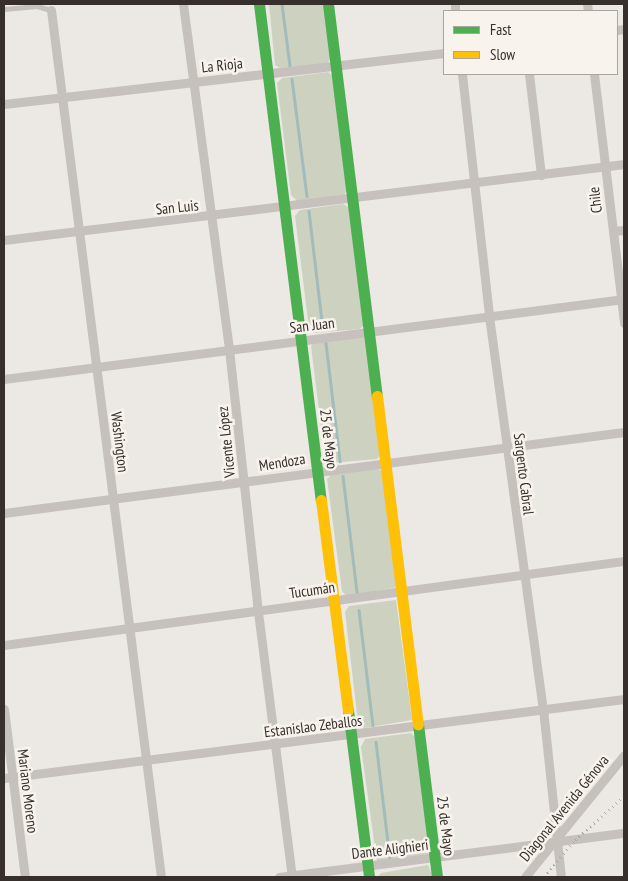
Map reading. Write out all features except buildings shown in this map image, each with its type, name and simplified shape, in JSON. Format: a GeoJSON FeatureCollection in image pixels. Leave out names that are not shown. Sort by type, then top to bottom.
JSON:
{"type":"FeatureCollection","features":[{"type":"Feature","properties":{"kind":"street","name":"Vicente López"},"geometry":{"type":"LineString","coordinates":[[183,4],[229,348],[258,612],[292,876]]}},
{"type":"Feature","properties":{"kind":"street","name":"25 de Mayo"},"geometry":{"type":"LineString","coordinates":[[259,4],[368,872]]}},
{"type":"Feature","properties":{"kind":"street","name":"25 de Mayo"},"geometry":{"type":"LineString","coordinates":[[328,4],[437,877]]}},
{"type":"Feature","properties":{"kind":"street","name":"Washington"},"geometry":{"type":"LineString","coordinates":[[51,10],[128,629],[148,762],[160,877]]}},
{"type":"Feature","properties":{"kind":"street","name":"La Rioja"},"geometry":{"type":"LineString","coordinates":[[4,104],[443,53]]}},
{"type":"Feature","properties":{"kind":"street","name":"Sargento Cabral"},"geometry":{"type":"LineString","coordinates":[[462,75],[489,316],[543,709],[555,840],[561,877]]}},
{"type":"Feature","properties":{"kind":"street"},"geometry":{"type":"LineString","coordinates":[[529,75],[541,175]]}},
{"type":"Feature","properties":{"kind":"street","name":"Chile"},"geometry":{"type":"LineString","coordinates":[[594,75],[624,323]]}},
{"type":"Feature","properties":{"kind":"street","name":"San Luis"},"geometry":{"type":"LineString","coordinates":[[4,240],[212,217],[352,197],[475,184],[624,164]]}},
{"type":"Feature","properties":{"kind":"street"},"geometry":{"type":"LineString","coordinates":[[613,231],[624,230]]}},
{"type":"Feature","properties":{"kind":"street","name":"San Juan"},"geometry":{"type":"LineString","coordinates":[[4,379],[229,348],[622,299]]}},
{"type":"Feature","properties":{"kind":"street","name":"Mendoza"},"geometry":{"type":"LineString","coordinates":[[4,513],[385,461],[507,448],[624,432]]}},
{"type":"Feature","properties":{"kind":"street","name":"Tucumán"},"geometry":{"type":"LineString","coordinates":[[4,644],[401,593],[523,573],[624,561]]}},
{"type":"Feature","properties":{"kind":"street","name":"Estanislao Zeballos"},"geometry":{"type":"LineString","coordinates":[[9,777],[148,762],[276,743],[624,699]]}},
{"type":"Feature","properties":{"kind":"street","name":"Mariano Moreno"},"geometry":{"type":"LineString","coordinates":[[4,709],[9,777],[25,877]]}},
{"type":"Feature","properties":{"kind":"street","name":"Diagonal Avenida Génova"},"geometry":{"type":"LineString","coordinates":[[525,877],[624,755]]}},
{"type":"Feature","properties":{"kind":"street","name":"Dante Alighieri"},"geometry":{"type":"LineString","coordinates":[[279,877],[368,872],[434,857],[555,840],[624,833]]}},
{"type":"Feature","properties":{"kind":"lane"},"geometry":{"type":"LineString","coordinates":[[4,9],[37,6],[51,10]]}},
{"type":"Feature","properties":{"kind":"green space"},"geometry":{"type":"Polygon","coordinates":[[[269,4],[326,4],[331,59],[326,64],[280,68],[275,65],[269,4]]]}},
{"type":"Feature","properties":{"kind":"green space"},"geometry":{"type":"Polygon","coordinates":[[[328,72],[334,77],[347,191],[343,196],[297,201],[291,195],[277,83],[282,78],[328,72]]]}},
{"type":"Feature","properties":{"kind":"green space"},"geometry":{"type":"Polygon","coordinates":[[[343,204],[350,208],[365,324],[360,329],[314,333],[309,328],[295,216],[300,210],[343,204]]]}},
{"type":"Feature","properties":{"kind":"green space"},"geometry":{"type":"Polygon","coordinates":[[[360,334],[366,338],[381,454],[377,459],[331,463],[325,458],[311,346],[316,341],[360,334]]]}},
{"type":"Feature","properties":{"kind":"green space"},"geometry":{"type":"Polygon","coordinates":[[[376,467],[383,472],[397,587],[347,597],[342,591],[327,479],[332,474],[376,467]]]}},
{"type":"Feature","properties":{"kind":"green space"},"geometry":{"type":"Polygon","coordinates":[[[396,600],[412,720],[364,728],[358,722],[345,612],[349,606],[396,600]]]}},
{"type":"Feature","properties":{"kind":"green space"},"geometry":{"type":"Polygon","coordinates":[[[411,733],[416,738],[429,848],[428,854],[377,862],[361,747],[365,739],[411,733]]]}},
{"type":"Feature","properties":{"kind":"green space"},"geometry":{"type":"Polygon","coordinates":[[[428,865],[433,877],[378,877],[381,873],[428,865]]]}},
{"type":"Feature","properties":{"kind":"waterway"},"geometry":{"type":"LineString","coordinates":[[282,4],[290,66]]}},
{"type":"Feature","properties":{"kind":"waterway"},"geometry":{"type":"LineString","coordinates":[[292,79],[307,196]]}},
{"type":"Feature","properties":{"kind":"waterway"},"geometry":{"type":"LineString","coordinates":[[309,211],[323,330]]}},
{"type":"Feature","properties":{"kind":"waterway"},"geometry":{"type":"LineString","coordinates":[[326,343],[340,461]]}},
{"type":"Feature","properties":{"kind":"waterway"},"geometry":{"type":"LineString","coordinates":[[343,476],[357,592]]}},
{"type":"Feature","properties":{"kind":"waterway"},"geometry":{"type":"LineString","coordinates":[[359,610],[373,725]]}},
{"type":"Feature","properties":{"kind":"waterway"},"geometry":{"type":"LineString","coordinates":[[376,742],[390,859]]}},
{"type":"Feature","properties":{"kind":"railway"},"geometry":{"type":"LineString","coordinates":[[544,877],[575,840],[624,796]]}},
{"type":"Feature","properties":{"kind":"traffic: fast"},"geometry":{"type":"LineString","coordinates":[[259,4],[321,500]]}},
{"type":"Feature","properties":{"kind":"traffic: fast"},"geometry":{"type":"LineString","coordinates":[[328,4],[377,396]]}},
{"type":"Feature","properties":{"kind":"traffic: fast"},"geometry":{"type":"LineString","coordinates":[[348,710],[369,877]]}},
{"type":"Feature","properties":{"kind":"traffic: fast"},"geometry":{"type":"LineString","coordinates":[[418,724],[437,877]]}},
{"type":"Feature","properties":{"kind":"traffic: slow"},"geometry":{"type":"LineString","coordinates":[[377,396],[418,724]]}},
{"type":"Feature","properties":{"kind":"traffic: slow"},"geometry":{"type":"LineString","coordinates":[[321,500],[348,710]]}}]}
